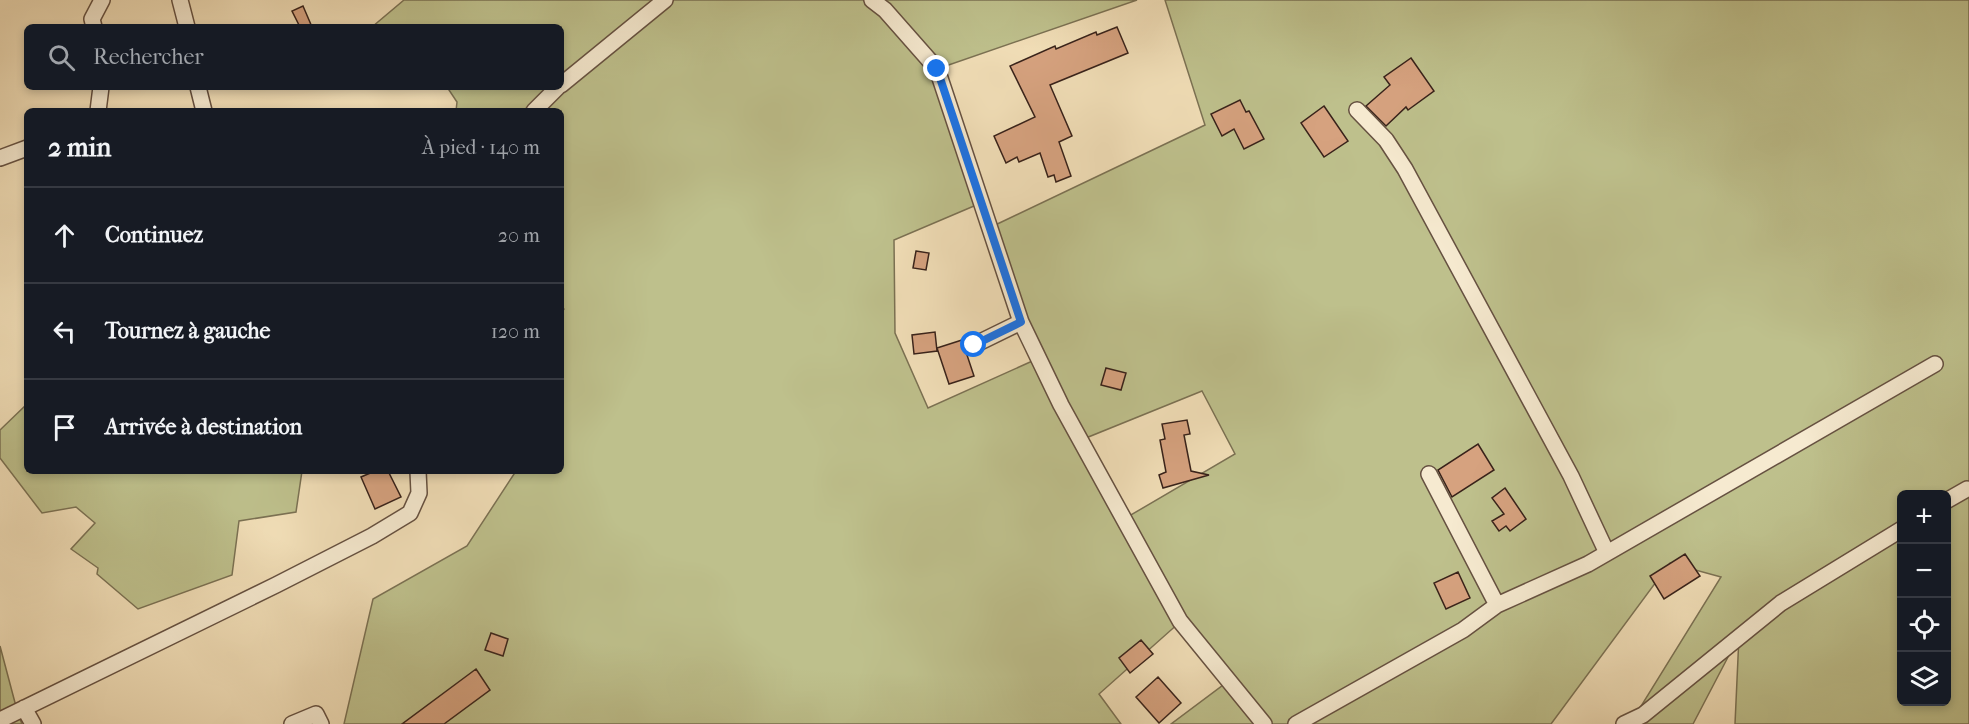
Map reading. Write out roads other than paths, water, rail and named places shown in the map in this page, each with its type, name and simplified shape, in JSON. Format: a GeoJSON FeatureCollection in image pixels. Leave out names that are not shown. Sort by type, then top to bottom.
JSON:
{"type":"FeatureCollection","features":[{"type":"Feature","properties":{"kind":"street"},"geometry":{"type":"LineString","coordinates":[[93,24],[92,19],[102,0]]}},
{"type":"Feature","properties":{"kind":"street"},"geometry":{"type":"LineString","coordinates":[[180,0],[186,24]]}},
{"type":"Feature","properties":{"kind":"street"},"geometry":{"type":"LineString","coordinates":[[564,83],[665,0]]}},
{"type":"Feature","properties":{"kind":"street"},"geometry":{"type":"LineString","coordinates":[[872,0],[885,10],[937,69],[1021,322],[1061,405],[1180,621],[1264,724]]}},
{"type":"Feature","properties":{"kind":"street"},"geometry":{"type":"LineString","coordinates":[[98,108],[101,90]]}},
{"type":"Feature","properties":{"kind":"street"},"geometry":{"type":"LineString","coordinates":[[199,90],[203,108]]}},
{"type":"Feature","properties":{"kind":"street"},"geometry":{"type":"LineString","coordinates":[[537,108],[556,90]]}},
{"type":"Feature","properties":{"kind":"street"},"geometry":{"type":"LineString","coordinates":[[1357,110],[1386,140],[1405,169],[1571,476],[1607,553]]}},
{"type":"Feature","properties":{"kind":"street"},"geometry":{"type":"LineString","coordinates":[[1,156],[24,149]]}},
{"type":"Feature","properties":{"kind":"street"},"geometry":{"type":"LineString","coordinates":[[974,345],[1021,322]]}},
{"type":"Feature","properties":{"kind":"street"},"geometry":{"type":"LineString","coordinates":[[1296,724],[1463,630],[1497,605],[1607,553],[1935,364]]}},
{"type":"Feature","properties":{"kind":"street"},"geometry":{"type":"LineString","coordinates":[[0,720],[276,585],[391,525],[410,513],[419,493],[418,474]]}},
{"type":"Feature","properties":{"kind":"street"},"geometry":{"type":"LineString","coordinates":[[1429,474],[1497,605]]}},
{"type":"Feature","properties":{"kind":"street"},"geometry":{"type":"LineString","coordinates":[[1951,499],[1967,489]]}},
{"type":"Feature","properties":{"kind":"street"},"geometry":{"type":"LineString","coordinates":[[1624,724],[1643,715],[1781,603],[1897,532]]}},
{"type":"Feature","properties":{"kind":"street"},"geometry":{"type":"LineString","coordinates":[[24,708],[33,724]]}},
{"type":"Feature","properties":{"kind":"street"},"geometry":{"type":"LineString","coordinates":[[292,724],[316,714],[321,724]]}}]}
